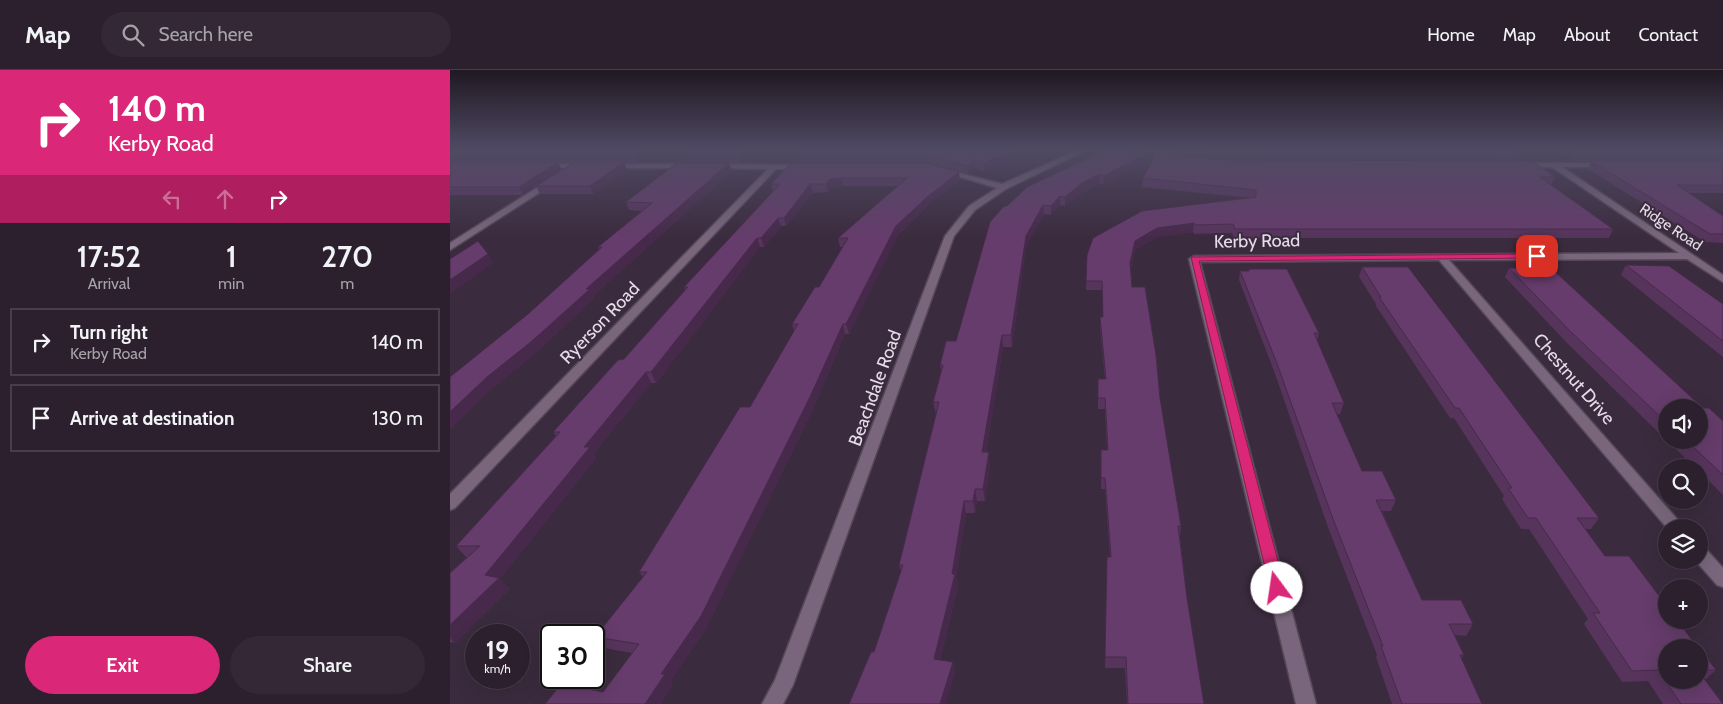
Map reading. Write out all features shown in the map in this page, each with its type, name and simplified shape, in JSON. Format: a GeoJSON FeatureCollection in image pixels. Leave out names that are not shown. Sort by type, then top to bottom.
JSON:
{"type":"FeatureCollection","features":[{"type":"Feature","properties":{"kind":"street"},"geometry":{"type":"LineString","coordinates":[[450,248],[558,179]]}},
{"type":"Feature","properties":{"kind":"street","name":"Ryerson Road"},"geometry":{"type":"LineString","coordinates":[[450,504],[763,179]]}},
{"type":"Feature","properties":{"kind":"street"},"geometry":{"type":"LineString","coordinates":[[972,179],[1003,187]]}},
{"type":"Feature","properties":{"kind":"street","name":"Beachdale Road"},"geometry":{"type":"LineString","coordinates":[[772,704],[783,685],[950,236],[972,208],[1003,187],[1021,179]]}},
{"type":"Feature","properties":{"kind":"street","name":"Ridge Road"},"geometry":{"type":"LineString","coordinates":[[1574,179],[1723,279]]}},
{"type":"Feature","properties":{"kind":"street","name":"Kerby Road"},"geometry":{"type":"LineString","coordinates":[[1306,704],[1194,259],[1440,256],[1689,256]]}},
{"type":"Feature","properties":{"kind":"street","name":"Chestnut Drive"},"geometry":{"type":"LineString","coordinates":[[1440,256],[1669,519]]}},
{"type":"Feature","properties":{"kind":"street"},"geometry":{"type":"LineString","coordinates":[[1708,562],[1723,580]]}},
{"type":"Feature","properties":{"kind":"building"},"geometry":{"type":"Polygon","coordinates":[[[450,179],[532,179],[519,187],[450,187],[450,179]]]}},
{"type":"Feature","properties":{"kind":"building"},"geometry":{"type":"Polygon","coordinates":[[[548,179],[601,179],[590,186],[536,186],[548,179]]]}},
{"type":"Feature","properties":{"kind":"building"},"geometry":{"type":"Polygon","coordinates":[[[657,179],[711,179],[586,289],[590,289],[532,341],[487,377],[450,412],[450,377],[528,314],[602,247],[598,247],[652,203],[626,202],[657,179]]]}},
{"type":"Feature","properties":{"kind":"building"},"geometry":{"type":"Polygon","coordinates":[[[776,179],[835,179],[830,179],[826,184],[810,184],[784,218],[778,218],[761,238],[757,238],[651,372],[646,372],[584,447],[590,447],[485,575],[499,578],[450,625],[450,573],[480,546],[456,546],[560,432],[553,432],[618,360],[624,359],[688,287],[684,287],[780,184],[771,184],[776,179]]]}},
{"type":"Feature","properties":{"kind":"building"},"geometry":{"type":"Polygon","coordinates":[[[906,179],[951,179],[896,226],[846,324],[843,324],[810,397],[701,616],[661,674],[665,674],[645,704],[545,704],[557,689],[587,689],[603,692],[639,644],[605,639],[605,624],[647,572],[639,572],[740,407],[750,407],[798,324],[792,324],[815,287],[819,287],[848,238],[838,238],[906,179]]]}},
{"type":"Feature","properties":{"kind":"building"},"geometry":{"type":"Polygon","coordinates":[[[1045,179],[1091,179],[1082,183],[1065,197],[1060,196],[1051,206],[1043,205],[1026,236],[1011,335],[1002,335],[982,452],[989,452],[983,489],[975,489],[973,501],[964,501],[952,574],[955,574],[934,659],[953,662],[940,704],[849,704],[871,652],[874,652],[903,565],[899,565],[939,402],[933,402],[943,365],[940,365],[946,341],[956,341],[990,222],[1004,206],[1007,206],[1027,187],[1045,179]]]}},
{"type":"Feature","properties":{"kind":"building"},"geometry":{"type":"Polygon","coordinates":[[[1149,179],[1542,179],[1613,229],[1235,229],[1233,224],[1195,225],[1194,223],[1157,228],[1135,241],[1130,263],[1132,287],[1145,287],[1156,355],[1160,398],[1181,526],[1178,526],[1187,598],[1204,704],[1128,704],[1126,657],[1105,657],[1107,557],[1111,557],[1105,478],[1101,478],[1101,450],[1108,450],[1105,398],[1098,398],[1098,379],[1106,379],[1100,317],[1103,317],[1102,281],[1086,281],[1087,255],[1093,238],[1142,211],[1256,197],[1256,190],[1149,179]]]}},
{"type":"Feature","properties":{"kind":"building"},"geometry":{"type":"Polygon","coordinates":[[[1620,179],[1723,179],[1723,185],[1677,185],[1723,216],[1723,234],[1710,234],[1620,179]]]}},
{"type":"Feature","properties":{"kind":"building"},"geometry":{"type":"Polygon","coordinates":[[[478,241],[488,254],[450,280],[450,259],[478,241]]]}},
{"type":"Feature","properties":{"kind":"building"},"geometry":{"type":"Polygon","coordinates":[[[1626,265],[1669,266],[1723,304],[1723,341],[1626,265]]]}},
{"type":"Feature","properties":{"kind":"building"},"geometry":{"type":"Polygon","coordinates":[[[1362,267],[1408,267],[1599,518],[1577,518],[1605,556],[1629,556],[1658,594],[1658,629],[1684,629],[1691,639],[1658,639],[1658,670],[1632,671],[1593,613],[1600,613],[1536,518],[1528,518],[1508,488],[1512,488],[1459,408],[1455,408],[1379,297],[1381,297],[1362,267]]]}},
{"type":"Feature","properties":{"kind":"building"},"geometry":{"type":"Polygon","coordinates":[[[1509,268],[1551,268],[1693,399],[1658,399],[1658,414],[1570,331],[1509,268]]]}},
{"type":"Feature","properties":{"kind":"building"},"geometry":{"type":"Polygon","coordinates":[[[1249,269],[1287,269],[1319,333],[1314,333],[1344,403],[1332,403],[1362,471],[1382,471],[1396,500],[1376,500],[1422,600],[1461,600],[1473,624],[1449,624],[1464,655],[1460,655],[1482,704],[1402,704],[1381,646],[1383,646],[1333,519],[1276,361],[1240,271],[1249,271],[1249,269]]]}},
{"type":"Feature","properties":{"kind":"building"},"geometry":{"type":"Polygon","coordinates":[[[1709,408],[1723,421],[1723,475],[1696,449],[1708,449],[1709,408]]]}},
{"type":"Feature","properties":{"kind":"building"},"geometry":{"type":"Polygon","coordinates":[[[1708,660],[1716,670],[1708,670],[1708,660]]]}},
{"type":"Feature","properties":{"kind":"building"},"geometry":{"type":"Polygon","coordinates":[[[1708,684],[1723,704],[1681,704],[1671,689],[1708,689],[1708,684]]]}},
{"type":"Feature","properties":{"kind":"route"},"geometry":{"type":"LineString","coordinates":[[1277,588],[1194,259],[1537,256]]}}]}
